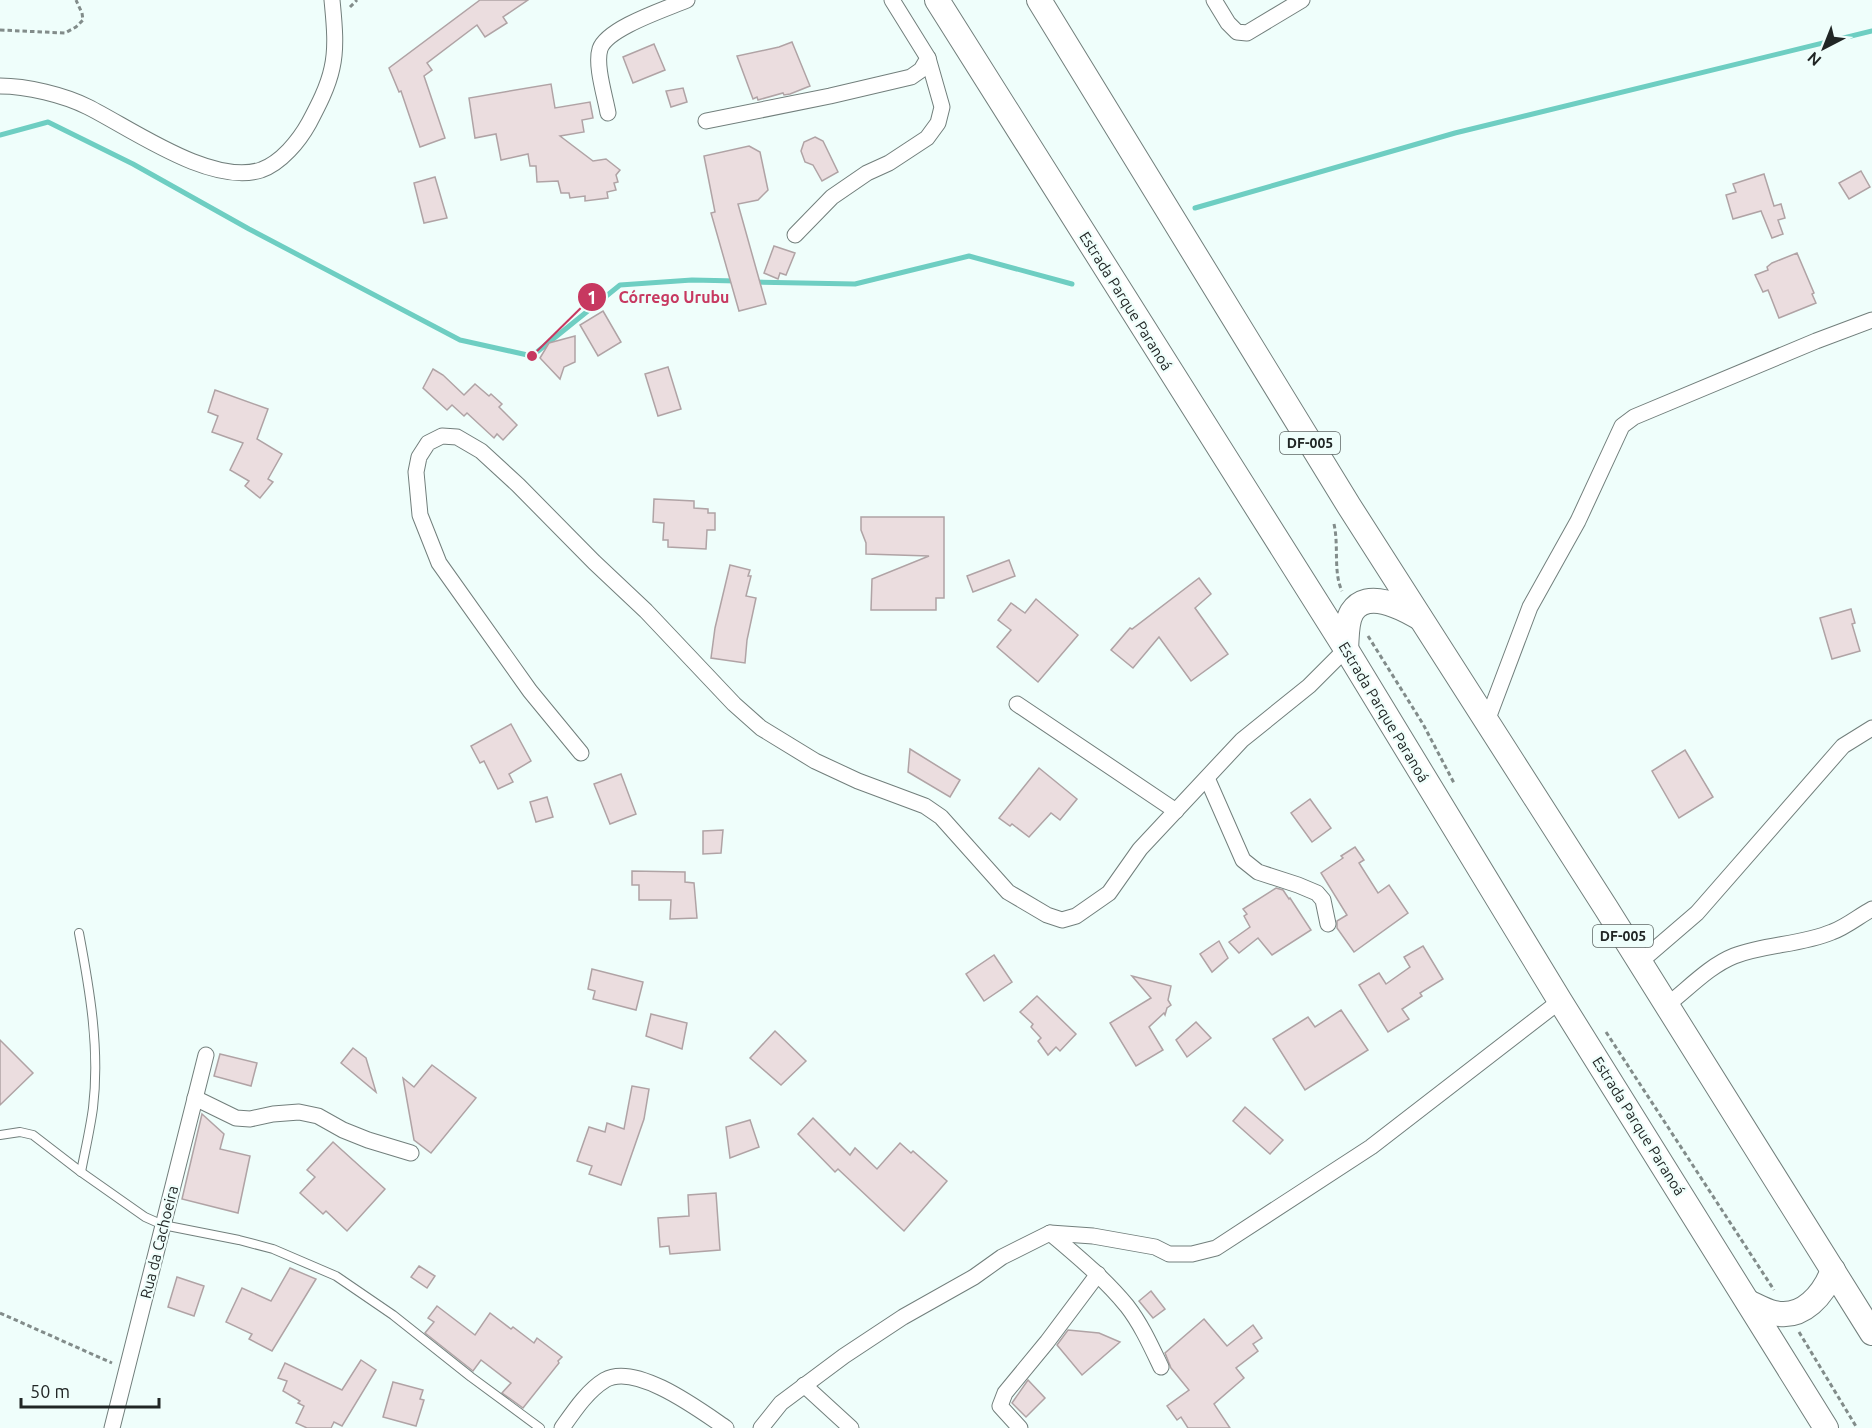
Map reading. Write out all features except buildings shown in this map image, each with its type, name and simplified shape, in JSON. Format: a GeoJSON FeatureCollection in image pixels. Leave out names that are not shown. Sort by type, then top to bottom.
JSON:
{"type":"FeatureCollection","features":[{"type":"Feature","properties":{"kind":"main road","name":"Estrada Parque Paranoá"},"geometry":{"type":"LineString","coordinates":[[937,0],[1346,649],[1560,1001],[1826,1428]]}},
{"type":"Feature","properties":{"kind":"main road","name":"DF-005"},"geometry":{"type":"LineString","coordinates":[[1039,0],[1348,506],[1640,962],[1872,1334]]}},
{"type":"Feature","properties":{"kind":"main road"},"geometry":{"type":"LineString","coordinates":[[1346,649],[1348,622],[1352,610],[1372,600],[1402,607],[1422,619]]}},
{"type":"Feature","properties":{"kind":"main road"},"geometry":{"type":"LineString","coordinates":[[1748,1302],[1776,1313],[1789,1314],[1801,1310],[1819,1297],[1828,1284],[1833,1270]]}},
{"type":"Feature","properties":{"kind":"street"},"geometry":{"type":"LineString","coordinates":[[0,86],[36,90],[86,106],[147,140],[196,163],[222,171],[261,170],[280,159],[304,132],[321,99],[332,67],[334,24],[332,0]]}},
{"type":"Feature","properties":{"kind":"street"},"geometry":{"type":"LineString","coordinates":[[608,113],[599,64],[599,50],[604,41],[617,31],[687,0]]}},
{"type":"Feature","properties":{"kind":"street"},"geometry":{"type":"LineString","coordinates":[[795,235],[832,197],[867,173],[909,152],[927,138],[938,123],[942,107],[928,58],[892,0]]}},
{"type":"Feature","properties":{"kind":"street"},"geometry":{"type":"LineString","coordinates":[[1214,0],[1228,23],[1237,32],[1247,33],[1302,0]]}},
{"type":"Feature","properties":{"kind":"street"},"geometry":{"type":"LineString","coordinates":[[706,121],[896,82],[911,77],[921,70],[928,58]]}},
{"type":"Feature","properties":{"kind":"street"},"geometry":{"type":"LineString","coordinates":[[1487,721],[1530,607],[1578,521],[1622,426],[1634,417],[1872,320]]}},
{"type":"Feature","properties":{"kind":"street"},"geometry":{"type":"LineString","coordinates":[[581,753],[530,690],[439,563],[420,515],[416,472],[419,457],[428,444],[442,436],[457,437],[481,451],[646,611],[734,704],[761,728],[815,761],[926,806],[941,817],[1008,892],[1047,915],[1062,920],[1076,916],[1109,892],[1140,849],[1242,740],[1309,686],[1346,649]]}},
{"type":"Feature","properties":{"kind":"street"},"geometry":{"type":"LineString","coordinates":[[1017,704],[1176,811]]}},
{"type":"Feature","properties":{"kind":"street"},"geometry":{"type":"LineString","coordinates":[[1640,962],[1697,913],[1843,746],[1872,728]]}},
{"type":"Feature","properties":{"kind":"street"},"geometry":{"type":"LineString","coordinates":[[1207,778],[1243,860],[1258,872],[1317,893],[1323,900],[1328,924]]}},
{"type":"Feature","properties":{"kind":"street"},"geometry":{"type":"LineString","coordinates":[[1667,1005],[1731,957],[1760,947],[1798,941],[1832,932],[1872,909]]}},
{"type":"Feature","properties":{"kind":"street"},"geometry":{"type":"LineString","coordinates":[[761,1428],[781,1403],[844,1356],[903,1317],[974,1277],[1002,1257],[1050,1233],[1093,1236],[1155,1247],[1169,1254],[1192,1254],[1216,1248],[1371,1148],[1560,1001]]}},
{"type":"Feature","properties":{"kind":"street","name":"Rua da Cachoeira"},"geometry":{"type":"LineString","coordinates":[[112,1428],[206,1055]]}},
{"type":"Feature","properties":{"kind":"street"},"geometry":{"type":"LineString","coordinates":[[195,1098],[236,1118],[250,1119],[299,1112],[318,1116],[343,1130],[368,1140],[411,1153]]}},
{"type":"Feature","properties":{"kind":"street"},"geometry":{"type":"LineString","coordinates":[[1050,1233],[1098,1274],[1128,1308],[1145,1334],[1161,1366]]}},
{"type":"Feature","properties":{"kind":"street"},"geometry":{"type":"LineString","coordinates":[[1020,1428],[1000,1406],[1005,1393],[1098,1274]]}},
{"type":"Feature","properties":{"kind":"street"},"geometry":{"type":"LineString","coordinates":[[562,1428],[582,1400],[605,1380],[617,1375],[643,1380],[678,1396],[726,1428]]}},
{"type":"Feature","properties":{"kind":"street"},"geometry":{"type":"LineString","coordinates":[[804,1385],[851,1428]]}},
{"type":"Feature","properties":{"kind":"lane"},"geometry":{"type":"LineString","coordinates":[[80,933],[90,995],[95,1050],[93,1108],[81,1172]]}},
{"type":"Feature","properties":{"kind":"lane"},"geometry":{"type":"LineString","coordinates":[[0,1135],[20,1132],[33,1135],[130,1208],[163,1225],[273,1249],[336,1276],[393,1315],[540,1428]]}},
{"type":"Feature","properties":{"kind":"path"},"geometry":{"type":"LineString","coordinates":[[0,30],[65,33],[83,20],[76,0]]}},
{"type":"Feature","properties":{"kind":"path"},"geometry":{"type":"LineString","coordinates":[[1333,521],[1338,539],[1338,582],[1352,610],[1423,724],[1456,787]]}},
{"type":"Feature","properties":{"kind":"path"},"geometry":{"type":"LineString","coordinates":[[1602,1025],[1756,1259],[1857,1428]]}},
{"type":"Feature","properties":{"kind":"path"},"geometry":{"type":"LineString","coordinates":[[0,1313],[127,1370]]}},
{"type":"Feature","properties":{"kind":"waterway"},"geometry":{"type":"LineString","coordinates":[[1195,208],[1455,133],[1872,31]]}},
{"type":"Feature","properties":{"kind":"waterway"},"geometry":{"type":"LineString","coordinates":[[0,135],[48,122],[133,164],[249,229],[460,340],[532,356],[620,285],[692,280],[737,281]]}},
{"type":"Feature","properties":{"kind":"waterway"},"geometry":{"type":"LineString","coordinates":[[755,282],[855,284],[969,256],[1072,284]]}},
{"type":"Feature","properties":{"kind":"place","name":"Córrego Urubu"},"geometry":{"type":"Point","coordinates":[532,356]}}]}
